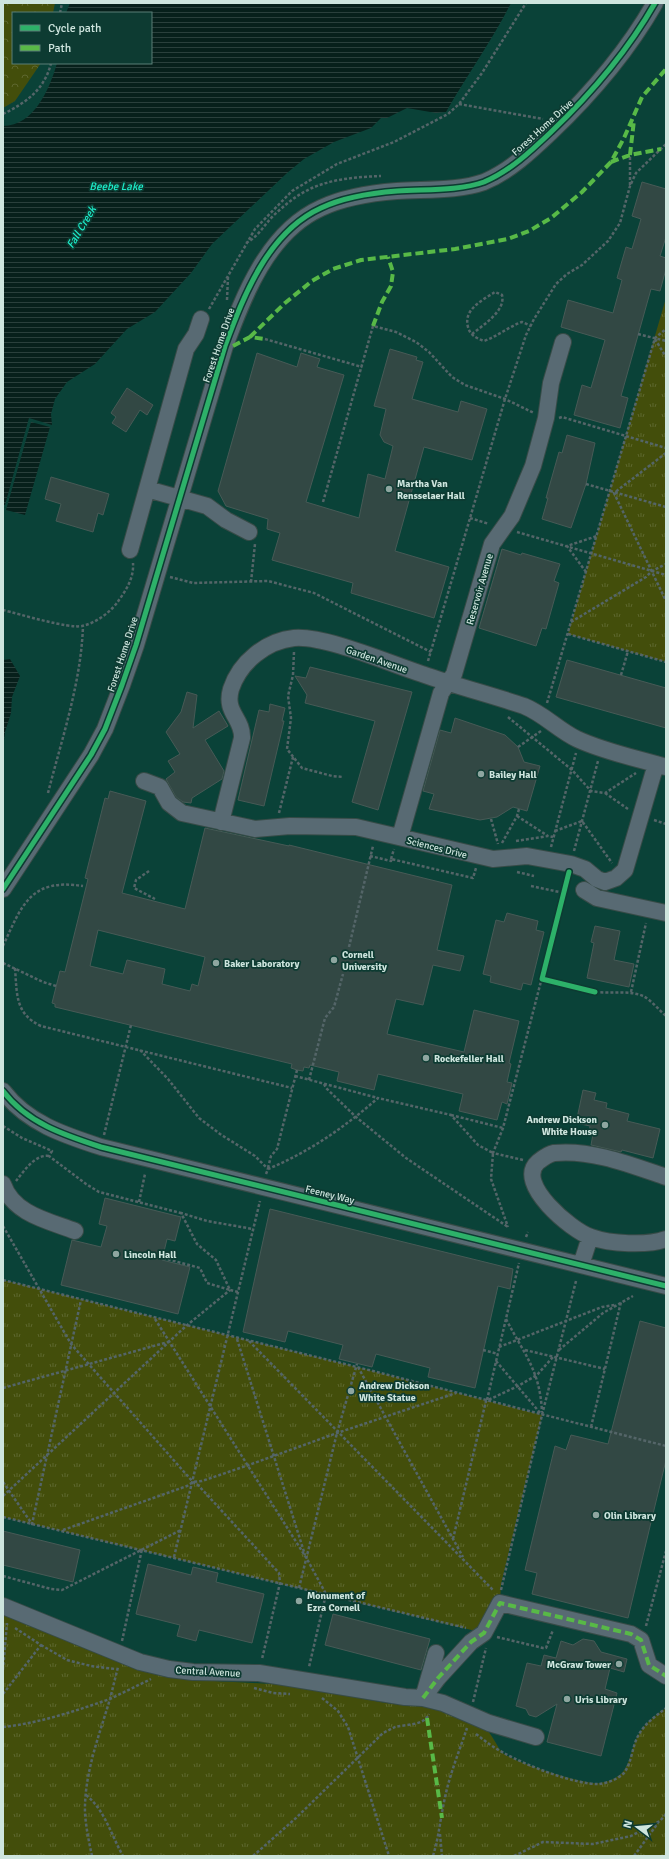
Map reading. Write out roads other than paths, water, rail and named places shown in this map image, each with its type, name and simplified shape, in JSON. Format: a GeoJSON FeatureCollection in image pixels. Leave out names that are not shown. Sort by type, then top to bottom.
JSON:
{"type":"FeatureCollection","features":[{"type":"Feature","properties":{"kind":"street","name":"Forest Home Drive"},"geometry":{"type":"LineString","coordinates":[[3,889],[91,755],[105,729],[136,645],[225,346],[234,320],[262,264],[290,229],[305,217],[320,208],[338,201],[377,193],[466,186],[484,182],[507,169],[526,156],[579,105],[619,58],[639,31],[655,3]]}},
{"type":"Feature","properties":{"kind":"street"},"geometry":{"type":"LineString","coordinates":[[131,556],[147,489],[186,349],[196,334],[201,320]]}},
{"type":"Feature","properties":{"kind":"street","name":"Reservoir Avenue"},"geometry":{"type":"LineString","coordinates":[[400,838],[441,693],[447,682],[454,674],[492,544],[512,516],[533,466],[546,418],[551,383],[563,342]]}},
{"type":"Feature","properties":{"kind":"street"},"geometry":{"type":"LineString","coordinates":[[147,489],[207,506],[226,520],[249,532]]}},
{"type":"Feature","properties":{"kind":"street","name":"Garden Avenue"},"geometry":{"type":"LineString","coordinates":[[221,822],[242,738],[240,728],[229,702],[237,676],[255,654],[265,647],[279,641],[295,638],[324,642],[524,706],[535,710],[564,732],[587,744],[655,767]]}},
{"type":"Feature","properties":{"kind":"street"},"geometry":{"type":"LineString","coordinates":[[605,900],[609,881],[622,874],[627,866],[655,767]]}},
{"type":"Feature","properties":{"kind":"street","name":"Sciences Drive"},"geometry":{"type":"LineString","coordinates":[[144,781],[160,788],[169,803],[182,813],[221,822],[255,829],[275,827],[344,826],[376,831],[400,838],[493,859],[527,856],[571,864],[585,869],[601,881],[609,881]]}},
{"type":"Feature","properties":{"kind":"street"},"geometry":{"type":"LineString","coordinates":[[584,890],[597,898],[666,913]]}},
{"type":"Feature","properties":{"kind":"street","name":"Feeney Way"},"geometry":{"type":"LineString","coordinates":[[4,1094],[30,1117],[69,1137],[101,1147],[666,1286]]}},
{"type":"Feature","properties":{"kind":"street"},"geometry":{"type":"LineString","coordinates":[[666,1177],[622,1162],[578,1154],[552,1153],[544,1156],[536,1164],[533,1172],[533,1182],[540,1195],[563,1219],[590,1237],[617,1242],[640,1243],[666,1239]]}},
{"type":"Feature","properties":{"kind":"street"},"geometry":{"type":"LineString","coordinates":[[3,1184],[9,1198],[19,1207],[75,1231]]}},
{"type":"Feature","properties":{"kind":"street"},"geometry":{"type":"LineString","coordinates":[[581,1265],[590,1237]]}},
{"type":"Feature","properties":{"kind":"street"},"geometry":{"type":"LineString","coordinates":[[423,1705],[443,1673],[471,1642],[484,1633],[500,1603],[631,1634],[641,1640],[649,1665],[666,1676]]}},
{"type":"Feature","properties":{"kind":"street","name":"Central Avenue"},"geometry":{"type":"LineString","coordinates":[[3,1606],[118,1661],[140,1662],[169,1669],[193,1672],[259,1673],[405,1697],[423,1705],[443,1703],[467,1723],[489,1723],[536,1737]]}},
{"type":"Feature","properties":{"kind":"street"},"geometry":{"type":"LineString","coordinates":[[423,1705],[436,1653]]}},
{"type":"Feature","properties":{"kind":"water","name":"Beebe Lake"},"geometry":{"type":"Polygon","coordinates":[[[70,3],[511,3],[496,31],[446,112],[436,113],[407,108],[387,118],[381,118],[371,128],[334,142],[304,159],[287,173],[212,244],[191,273],[155,312],[127,329],[95,364],[67,382],[55,399],[51,414],[52,425],[29,418],[5,505],[3,505],[3,126],[24,120],[32,113],[45,94],[57,64],[152,64],[152,12],[66,12],[70,3]]]}},
{"type":"Feature","properties":{"kind":"water"},"geometry":{"type":"Polygon","coordinates":[[[31,422],[50,427],[25,515],[6,510],[31,422]]]}},
{"type":"Feature","properties":{"kind":"water"},"geometry":{"type":"Polygon","coordinates":[[[10,659],[20,676],[12,697],[11,713],[5,732],[3,748],[3,660],[10,659]]]}},
{"type":"Feature","properties":{"kind":"place","name":"Martha Van Rensselaer Hall"},"geometry":{"type":"Point","coordinates":[389,489]}},
{"type":"Feature","properties":{"kind":"place","name":"Bailey Hall"},"geometry":{"type":"Point","coordinates":[481,774]}},
{"type":"Feature","properties":{"kind":"place","name":"Cornell University"},"geometry":{"type":"Point","coordinates":[334,960]}},
{"type":"Feature","properties":{"kind":"place","name":"Baker Laboratory"},"geometry":{"type":"Point","coordinates":[216,963]}},
{"type":"Feature","properties":{"kind":"place","name":"Rockefeller Hall"},"geometry":{"type":"Point","coordinates":[426,1058]}},
{"type":"Feature","properties":{"kind":"place","name":"Andrew Dickson White House"},"geometry":{"type":"Point","coordinates":[605,1125]}},
{"type":"Feature","properties":{"kind":"place","name":"Lincoln Hall"},"geometry":{"type":"Point","coordinates":[116,1254]}},
{"type":"Feature","properties":{"kind":"place","name":"Andrew Dickson White Statue"},"geometry":{"type":"Point","coordinates":[351,1391]}},
{"type":"Feature","properties":{"kind":"place","name":"Olin Library"},"geometry":{"type":"Point","coordinates":[596,1515]}},
{"type":"Feature","properties":{"kind":"place","name":"Monument of Ezra Cornell"},"geometry":{"type":"Point","coordinates":[299,1601]}},
{"type":"Feature","properties":{"kind":"place","name":"McGraw Tower"},"geometry":{"type":"Point","coordinates":[619,1664]}},
{"type":"Feature","properties":{"kind":"place","name":"Uris Library"},"geometry":{"type":"Point","coordinates":[567,1699]}},
{"type":"Feature","properties":{"kind":"water label","name":"Fall Creek"},"geometry":{"type":"Point","coordinates":[81,227]}}]}
